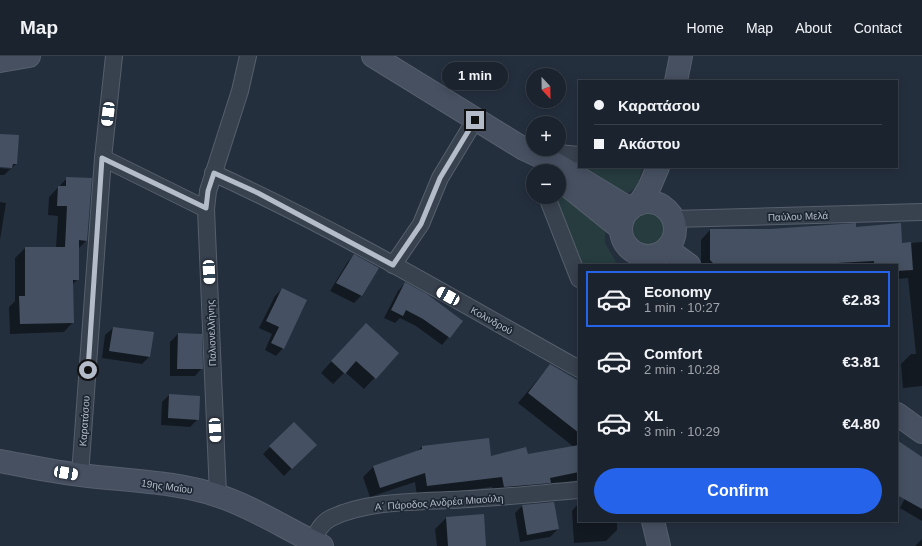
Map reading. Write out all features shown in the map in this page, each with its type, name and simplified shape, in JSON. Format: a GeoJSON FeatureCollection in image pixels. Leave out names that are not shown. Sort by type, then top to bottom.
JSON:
{"type":"FeatureCollection","features":[{"type":"Feature","properties":{"kind":"main road"},"geometry":{"type":"LineString","coordinates":[[0,60],[29,56]]}},
{"type":"Feature","properties":{"kind":"main road"},"geometry":{"type":"LineString","coordinates":[[373,56],[526,150]]}},
{"type":"Feature","properties":{"kind":"main road"},"geometry":{"type":"LineString","coordinates":[[676,80],[681,56]]}},
{"type":"Feature","properties":{"kind":"main road"},"geometry":{"type":"LineString","coordinates":[[533,156],[542,164]]}},
{"type":"Feature","properties":{"kind":"main road"},"geometry":{"type":"LineString","coordinates":[[538,156],[556,164],[634,206],[651,202],[670,213]]}},
{"type":"Feature","properties":{"kind":"main road"},"geometry":{"type":"LineString","coordinates":[[657,171],[675,235],[667,249],[652,256],[634,259],[625,244],[621,229],[625,215],[634,206],[657,171]]}},
{"type":"Feature","properties":{"kind":"main road"},"geometry":{"type":"LineString","coordinates":[[566,185],[621,229]]}},
{"type":"Feature","properties":{"kind":"main road"},"geometry":{"type":"LineString","coordinates":[[667,249],[688,264]]}},
{"type":"Feature","properties":{"kind":"main road"},"geometry":{"type":"LineString","coordinates":[[898,415],[922,432]]}},
{"type":"Feature","properties":{"kind":"main road","name":"19ης Μαΐου"},"geometry":{"type":"LineString","coordinates":[[0,461],[80,475],[174,485],[218,496],[245,506],[319,545]]}},
{"type":"Feature","properties":{"kind":"main road"},"geometry":{"type":"LineString","coordinates":[[653,522],[659,546]]}},
{"type":"Feature","properties":{"kind":"street","name":"Καρατάσου"},"geometry":{"type":"LineString","coordinates":[[80,475],[102,158],[114,56]]}},
{"type":"Feature","properties":{"kind":"street","name":"Παλιονελλήνης"},"geometry":{"type":"LineString","coordinates":[[218,496],[206,208],[208,191],[240,90],[248,56]]}},
{"type":"Feature","properties":{"kind":"street"},"geometry":{"type":"LineString","coordinates":[[393,265],[421,224],[440,178],[475,120]]}},
{"type":"Feature","properties":{"kind":"street"},"geometry":{"type":"LineString","coordinates":[[566,154],[578,155]]}},
{"type":"Feature","properties":{"kind":"street"},"geometry":{"type":"LineString","coordinates":[[102,158],[206,208]]}},
{"type":"Feature","properties":{"kind":"street","name":"Κολινδρού"},"geometry":{"type":"LineString","coordinates":[[214,173],[258,193],[393,265],[578,368]]}},
{"type":"Feature","properties":{"kind":"street"},"geometry":{"type":"LineString","coordinates":[[549,204],[578,277]]}},
{"type":"Feature","properties":{"kind":"street","name":"Παύλου Μελά"},"geometry":{"type":"LineString","coordinates":[[670,213],[922,212]]}},
{"type":"Feature","properties":{"kind":"street","name":"Α΄ Πάροδος Ανδρέα Μιαούλη"},"geometry":{"type":"LineString","coordinates":[[319,545],[318,529],[330,519],[362,508],[391,504],[489,498],[578,490]]}},
{"type":"Feature","properties":{"kind":"green space"},"geometry":{"type":"Polygon","coordinates":[[[547,156],[578,159],[578,168],[642,168],[638,185],[628,193],[622,192],[547,156]]]}},
{"type":"Feature","properties":{"kind":"green space"},"geometry":{"type":"Polygon","coordinates":[[[566,196],[605,231],[605,243],[617,264],[579,264],[553,204],[566,204],[566,196]]]}},
{"type":"Feature","properties":{"kind":"green space"},"geometry":{"type":"Polygon","coordinates":[[[649,211],[659,214],[664,219],[667,229],[664,239],[659,244],[649,247],[639,244],[634,239],[631,229],[634,219],[639,214],[649,211]]]}},
{"type":"Feature","properties":{"kind":"building"},"geometry":{"type":"Polygon","coordinates":[[[0,134],[19,135],[17,164],[13,164],[12,168],[0,167],[0,134]]]}},
{"type":"Feature","properties":{"kind":"building"},"geometry":{"type":"Polygon","coordinates":[[[66,177],[92,178],[87,241],[79,240],[79,280],[73,280],[74,323],[20,324],[19,296],[25,296],[25,247],[65,247],[67,206],[57,206],[58,186],[66,186],[66,177]]]}},
{"type":"Feature","properties":{"kind":"building"},"geometry":{"type":"Polygon","coordinates":[[[856,223],[856,227],[901,223],[902,243],[911,242],[913,270],[898,271],[898,264],[874,264],[874,261],[818,264],[714,264],[710,260],[710,229],[770,229],[856,223]]]}},
{"type":"Feature","properties":{"kind":"building"},"geometry":{"type":"Polygon","coordinates":[[[354,254],[379,268],[362,296],[336,283],[354,254]]]}},
{"type":"Feature","properties":{"kind":"building"},"geometry":{"type":"Polygon","coordinates":[[[405,282],[427,294],[463,321],[450,338],[423,319],[406,310],[403,316],[391,310],[405,282]]]}},
{"type":"Feature","properties":{"kind":"building"},"geometry":{"type":"Polygon","coordinates":[[[282,288],[307,300],[284,349],[271,343],[279,327],[266,321],[282,288]]]}},
{"type":"Feature","properties":{"kind":"building"},"geometry":{"type":"Polygon","coordinates":[[[366,323],[399,353],[376,379],[356,361],[345,374],[331,361],[366,323]]]}},
{"type":"Feature","properties":{"kind":"building"},"geometry":{"type":"Polygon","coordinates":[[[113,327],[154,332],[150,357],[109,351],[113,327]]]}},
{"type":"Feature","properties":{"kind":"building"},"geometry":{"type":"Polygon","coordinates":[[[178,333],[202,334],[203,369],[177,369],[178,333]]]}},
{"type":"Feature","properties":{"kind":"building"},"geometry":{"type":"Polygon","coordinates":[[[550,364],[578,380],[578,432],[528,393],[550,364]]]}},
{"type":"Feature","properties":{"kind":"building"},"geometry":{"type":"Polygon","coordinates":[[[169,394],[200,396],[199,420],[168,418],[169,394]]]}},
{"type":"Feature","properties":{"kind":"building"},"geometry":{"type":"Polygon","coordinates":[[[294,422],[317,445],[292,469],[269,446],[294,422]]]}},
{"type":"Feature","properties":{"kind":"building"},"geometry":{"type":"Polygon","coordinates":[[[489,438],[491,456],[526,447],[528,454],[578,445],[578,472],[550,478],[551,483],[504,487],[502,477],[427,486],[425,473],[380,488],[373,466],[422,449],[422,446],[489,438]]]}},
{"type":"Feature","properties":{"kind":"building"},"geometry":{"type":"Polygon","coordinates":[[[898,441],[922,457],[922,509],[898,496],[898,441]]]}},
{"type":"Feature","properties":{"kind":"building"},"geometry":{"type":"Polygon","coordinates":[[[554,502],[559,529],[527,535],[522,505],[554,502]]]}},
{"type":"Feature","properties":{"kind":"building"},"geometry":{"type":"Polygon","coordinates":[[[484,514],[486,546],[448,546],[446,517],[484,514]]]}},
{"type":"Feature","properties":{"kind":"route"},"geometry":{"type":"LineString","coordinates":[[88,370],[102,158],[206,208],[208,191],[214,173],[258,193],[393,265],[421,224],[440,178],[475,120]]}}]}
